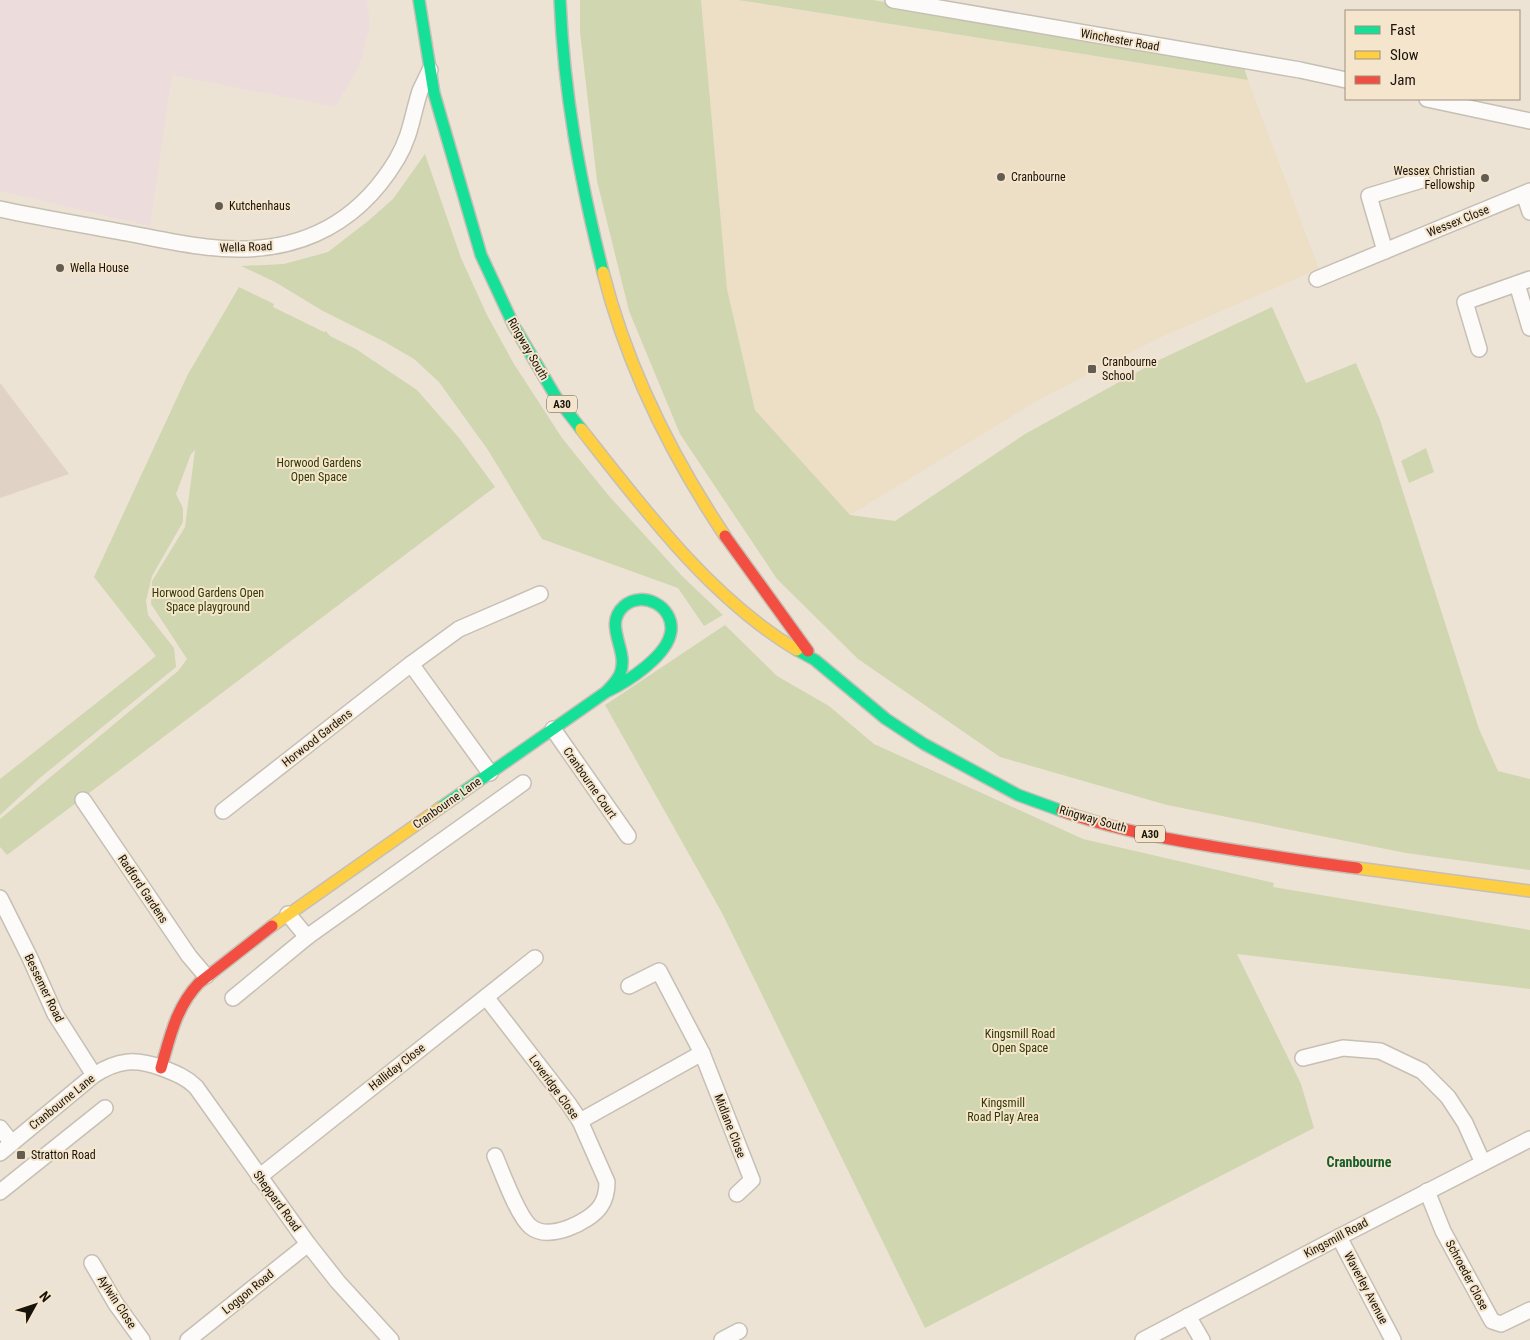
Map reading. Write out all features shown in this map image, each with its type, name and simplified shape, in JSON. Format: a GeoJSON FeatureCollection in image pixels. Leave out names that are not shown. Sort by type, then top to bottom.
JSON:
{"type":"FeatureCollection","features":[{"type":"Feature","properties":{"kind":"main road","name":"Ringway South"},"geometry":{"type":"LineString","coordinates":[[419,0],[434,93],[442,128],[482,255],[514,326],[556,398],[622,483],[685,555],[730,600],[774,636],[815,660],[886,719],[924,744],[1018,795],[1093,822],[1180,841],[1285,859],[1530,891]]}},
{"type":"Feature","properties":{"kind":"main road","name":"Ringway South"},"geometry":{"type":"LineString","coordinates":[[560,0],[561,45],[574,149],[596,248],[612,305],[633,365],[666,436],[706,506],[752,574],[815,660]]}},
{"type":"Feature","properties":{"kind":"main road","name":"Cranbourne Lane"},"geometry":{"type":"LineString","coordinates":[[161,1068],[179,1010],[189,992],[206,976],[288,914],[606,692],[617,680],[623,653],[614,631],[614,620],[618,612],[633,600],[645,599],[655,602],[665,610],[670,618],[671,632],[666,642],[648,664],[616,688],[606,692]]}},
{"type":"Feature","properties":{"kind":"street","name":"Winchester Road"},"geometry":{"type":"LineString","coordinates":[[892,0],[1300,70],[1345,80]]}},
{"type":"Feature","properties":{"kind":"street","name":"Wella Road"},"geometry":{"type":"LineString","coordinates":[[0,209],[207,248],[277,246],[314,235],[344,219],[360,205],[378,185],[396,160],[410,132],[420,91],[430,70]]}},
{"type":"Feature","properties":{"kind":"street"},"geometry":{"type":"LineString","coordinates":[[1432,100],[1530,121]]}},
{"type":"Feature","properties":{"kind":"street"},"geometry":{"type":"LineString","coordinates":[[1385,251],[1369,196],[1422,180]]}},
{"type":"Feature","properties":{"kind":"street"},"geometry":{"type":"LineString","coordinates":[[1527,192],[1530,212]]}},
{"type":"Feature","properties":{"kind":"street","name":"Wessex Close"},"geometry":{"type":"LineString","coordinates":[[1317,279],[1527,192]]}},
{"type":"Feature","properties":{"kind":"street"},"geometry":{"type":"LineString","coordinates":[[1479,349],[1465,302],[1523,282],[1530,328]]}},
{"type":"Feature","properties":{"kind":"street","name":"Horwood Gardens"},"geometry":{"type":"LineString","coordinates":[[223,811],[411,664],[459,629],[540,594]]}},
{"type":"Feature","properties":{"kind":"street"},"geometry":{"type":"LineString","coordinates":[[411,664],[490,773]]}},
{"type":"Feature","properties":{"kind":"street","name":"Cranbourne Court"},"geometry":{"type":"LineString","coordinates":[[553,729],[628,836]]}},
{"type":"Feature","properties":{"kind":"street"},"geometry":{"type":"LineString","coordinates":[[234,998],[307,937],[523,783]]}},
{"type":"Feature","properties":{"kind":"street","name":"Radford Gardens"},"geometry":{"type":"LineString","coordinates":[[83,800],[189,956],[206,976]]}},
{"type":"Feature","properties":{"kind":"street","name":"Bessemer Road"},"geometry":{"type":"LineString","coordinates":[[0,898],[30,958],[54,1014],[94,1075]]}},
{"type":"Feature","properties":{"kind":"street"},"geometry":{"type":"LineString","coordinates":[[288,914],[307,937]]}},
{"type":"Feature","properties":{"kind":"street","name":"Halliday Close"},"geometry":{"type":"LineString","coordinates":[[259,1177],[535,958]]}},
{"type":"Feature","properties":{"kind":"street","name":"Midlane Close"},"geometry":{"type":"LineString","coordinates":[[629,986],[659,971],[702,1053],[752,1180],[737,1194]]}},
{"type":"Feature","properties":{"kind":"street","name":"Loveridge Close"},"geometry":{"type":"LineString","coordinates":[[486,997],[580,1121],[607,1182],[604,1200],[595,1212],[559,1232],[544,1232],[530,1227],[495,1156]]}},
{"type":"Feature","properties":{"kind":"street"},"geometry":{"type":"LineString","coordinates":[[1303,1058],[1343,1048],[1380,1051],[1422,1072],[1448,1097],[1465,1122],[1483,1162]]}},
{"type":"Feature","properties":{"kind":"street"},"geometry":{"type":"LineString","coordinates":[[580,1121],[702,1053]]}},
{"type":"Feature","properties":{"kind":"street","name":"Cranbourne Lane"},"geometry":{"type":"LineString","coordinates":[[6,1148],[94,1075],[110,1066],[135,1061],[149,1063],[161,1068]]}},
{"type":"Feature","properties":{"kind":"street","name":"Sheppard Road"},"geometry":{"type":"LineString","coordinates":[[161,1068],[188,1079],[196,1087],[308,1244],[338,1282],[391,1340]]}},
{"type":"Feature","properties":{"kind":"street"},"geometry":{"type":"LineString","coordinates":[[0,1192],[105,1108]]}},
{"type":"Feature","properties":{"kind":"street"},"geometry":{"type":"LineString","coordinates":[[0,1128],[6,1148]]}},
{"type":"Feature","properties":{"kind":"street","name":"Kingsmill Road"},"geometry":{"type":"LineString","coordinates":[[1143,1340],[1530,1139]]}},
{"type":"Feature","properties":{"kind":"street","name":"Schroeder Close"},"geometry":{"type":"LineString","coordinates":[[1427,1191],[1443,1231],[1492,1321],[1501,1324],[1530,1310]]}},
{"type":"Feature","properties":{"kind":"street","name":"Waverley Avenue"},"geometry":{"type":"LineString","coordinates":[[1339,1237],[1393,1340]]}},
{"type":"Feature","properties":{"kind":"street","name":"Loggon Road"},"geometry":{"type":"LineString","coordinates":[[188,1340],[308,1244]]}},
{"type":"Feature","properties":{"kind":"street","name":"Aylwin Close"},"geometry":{"type":"LineString","coordinates":[[92,1262],[116,1304],[142,1340]]}},
{"type":"Feature","properties":{"kind":"street"},"geometry":{"type":"LineString","coordinates":[[1188,1316],[1202,1340]]}},
{"type":"Feature","properties":{"kind":"street"},"geometry":{"type":"LineString","coordinates":[[722,1340],[739,1331]]}},
{"type":"Feature","properties":{"kind":"shaded area"},"geometry":{"type":"Polygon","coordinates":[[[0,0],[367,0],[370,25],[359,67],[335,107],[172,75],[150,226],[0,191],[0,0]]]}},
{"type":"Feature","properties":{"kind":"shaded area","name":"Cranbourne"},"geometry":{"type":"Polygon","coordinates":[[[701,0],[737,0],[1248,80],[1319,269],[1159,338],[1040,399],[850,515],[755,410],[727,289],[701,0]]]}},
{"type":"Feature","properties":{"kind":"shaded area"},"geometry":{"type":"Polygon","coordinates":[[[0,383],[69,474],[0,498],[0,383]]]}},
{"type":"Feature","properties":{"kind":"green space"},"geometry":{"type":"Polygon","coordinates":[[[580,0],[701,0],[727,289],[755,410],[850,515],[895,521],[1025,434],[1159,360],[1272,307],[1306,383],[1356,363],[1380,420],[1479,729],[1498,771],[1530,779],[1530,870],[1406,853],[1167,805],[1000,757],[858,659],[777,579],[680,434],[629,311],[597,181],[580,32],[580,0]]]}},
{"type":"Feature","properties":{"kind":"green space"},"geometry":{"type":"Polygon","coordinates":[[[738,0],[873,0],[1243,65],[1248,80],[738,0]]]}},
{"type":"Feature","properties":{"kind":"green space"},"geometry":{"type":"Polygon","coordinates":[[[425,154],[461,258],[487,315],[514,364],[562,438],[609,496],[682,576],[723,615],[704,626],[678,588],[542,539],[488,450],[439,382],[414,359],[385,342],[323,311],[275,282],[241,266],[284,264],[328,252],[393,199],[425,154]]]}},
{"type":"Feature","properties":{"kind":"green space","name":"Horwood Gardens Open Space"},"geometry":{"type":"Polygon","coordinates":[[[239,287],[274,304],[273,307],[324,332],[326,331],[330,336],[356,349],[417,390],[460,439],[495,487],[7,855],[0,847],[0,819],[178,671],[187,659],[151,604],[152,581],[185,527],[195,450],[191,454],[176,494],[183,508],[183,522],[152,576],[146,601],[148,615],[174,648],[176,667],[41,777],[0,815],[0,779],[156,656],[94,577],[188,374],[239,287]]]}},
{"type":"Feature","properties":{"kind":"green space"},"geometry":{"type":"Polygon","coordinates":[[[1426,448],[1434,472],[1409,483],[1401,461],[1426,448]]]}},
{"type":"Feature","properties":{"kind":"green space","name":"Kingsmill Road Open Space"},"geometry":{"type":"Polygon","coordinates":[[[725,625],[777,676],[829,706],[874,744],[1083,839],[1274,883],[1273,887],[1530,930],[1530,989],[1237,954],[1301,1084],[1314,1128],[925,1328],[722,913],[605,705],[725,625]]]}},
{"type":"Feature","properties":{"kind":"traffic: fast"},"geometry":{"type":"LineString","coordinates":[[419,0],[434,93],[481,255],[514,326],[556,397],[581,429]]}},
{"type":"Feature","properties":{"kind":"traffic: fast"},"geometry":{"type":"LineString","coordinates":[[560,0],[565,70],[574,137],[603,272]]}},
{"type":"Feature","properties":{"kind":"traffic: fast"},"geometry":{"type":"LineString","coordinates":[[440,808],[606,692],[619,677],[622,665],[622,656],[616,630],[618,614],[631,601],[648,600],[655,603],[662,608],[671,622],[671,631],[663,650],[635,675],[606,692]]}},
{"type":"Feature","properties":{"kind":"traffic: fast"},"geometry":{"type":"LineString","coordinates":[[797,650],[815,660],[886,719],[924,744],[1018,795],[1062,811]]}},
{"type":"Feature","properties":{"kind":"traffic: slow"},"geometry":{"type":"LineString","coordinates":[[603,272],[625,342],[653,409],[687,474],[725,536]]}},
{"type":"Feature","properties":{"kind":"traffic: slow"},"geometry":{"type":"LineString","coordinates":[[581,429],[654,520],[707,578],[735,605],[765,629],[797,650]]}},
{"type":"Feature","properties":{"kind":"traffic: slow"},"geometry":{"type":"LineString","coordinates":[[272,926],[440,808]]}},
{"type":"Feature","properties":{"kind":"traffic: slow"},"geometry":{"type":"LineString","coordinates":[[1357,868],[1530,891]]}},
{"type":"Feature","properties":{"kind":"traffic: jam"},"geometry":{"type":"LineString","coordinates":[[725,536],[808,651]]}},
{"type":"Feature","properties":{"kind":"traffic: jam"},"geometry":{"type":"LineString","coordinates":[[1062,811],[1116,827],[1172,840],[1357,868]]}},
{"type":"Feature","properties":{"kind":"traffic: jam"},"geometry":{"type":"LineString","coordinates":[[161,1068],[179,1012],[191,992],[199,983],[272,926]]}},
{"type":"Feature","properties":{"kind":"place","name":"Cranbourne"},"geometry":{"type":"Point","coordinates":[1001,177]}},
{"type":"Feature","properties":{"kind":"place","name":"Wessex Christian Fellowship"},"geometry":{"type":"Point","coordinates":[1485,178]}},
{"type":"Feature","properties":{"kind":"place","name":"Kutchenhaus"},"geometry":{"type":"Point","coordinates":[219,206]}},
{"type":"Feature","properties":{"kind":"place","name":"Wella House"},"geometry":{"type":"Point","coordinates":[60,268]}},
{"type":"Feature","properties":{"kind":"place","name":"Cranbourne School"},"geometry":{"type":"Point","coordinates":[1092,369]}},
{"type":"Feature","properties":{"kind":"place","name":"Stratton Road"},"geometry":{"type":"Point","coordinates":[21,1155]}},
{"type":"Feature","properties":{"kind":"district","name":"Cranbourne"},"geometry":{"type":"Point","coordinates":[1359,1162]}},
{"type":"Feature","properties":{"kind":"park label","name":"Horwood Gardens Open Space playground"},"geometry":{"type":"Point","coordinates":[208,600]}},
{"type":"Feature","properties":{"kind":"park label","name":"Kingsmill Road Play Area"},"geometry":{"type":"Point","coordinates":[1003,1110]}}]}
